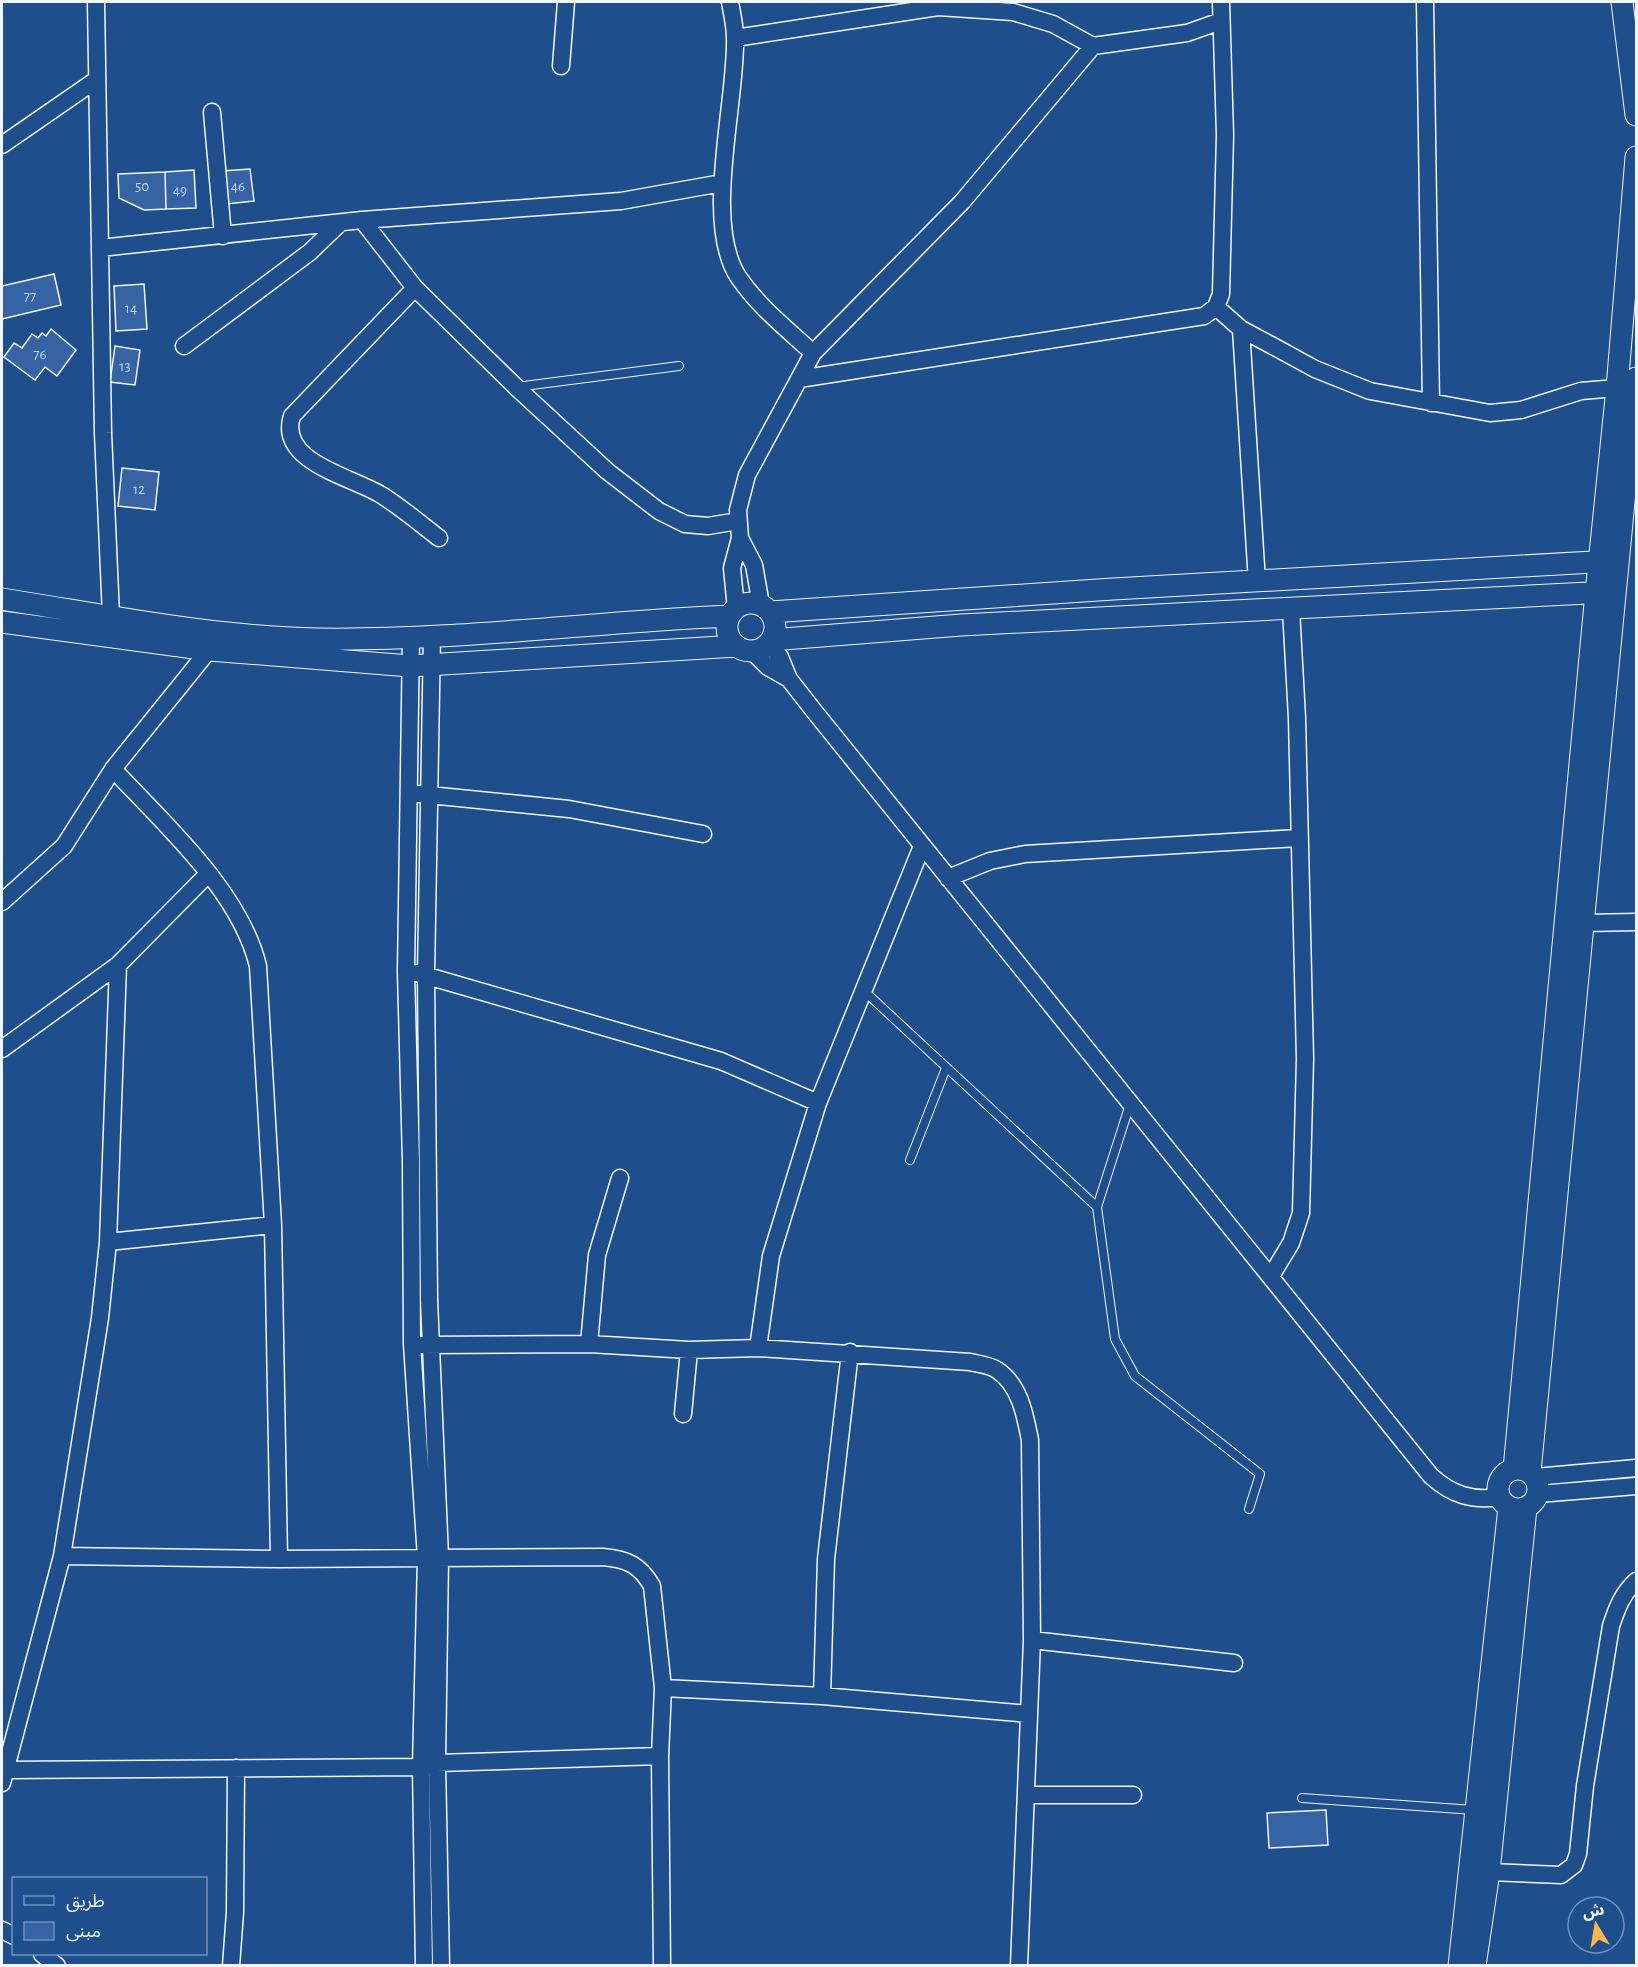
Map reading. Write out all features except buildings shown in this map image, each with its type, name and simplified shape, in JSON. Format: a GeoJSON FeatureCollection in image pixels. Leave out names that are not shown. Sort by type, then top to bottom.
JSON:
{"type":"FeatureCollection","features":[{"type":"Feature","properties":{"kind":"street"},"geometry":{"type":"LineString","coordinates":[[96,2],[103,433],[111,616]]}},
{"type":"Feature","properties":{"kind":"street"},"geometry":{"type":"LineString","coordinates":[[561,66],[566,2]]}},
{"type":"Feature","properties":{"kind":"street"},"geometry":{"type":"LineString","coordinates":[[730,2],[735,38],[722,183],[726,247],[737,276],[758,303],[813,353]]}},
{"type":"Feature","properties":{"kind":"street"},"geometry":{"type":"LineString","coordinates":[[800,378],[1204,316],[1216,307],[1221,294],[1225,135],[1221,2]]}},
{"type":"Feature","properties":{"kind":"street"},"geometry":{"type":"LineString","coordinates":[[1425,2],[1431,403]]}},
{"type":"Feature","properties":{"kind":"street"},"geometry":{"type":"LineString","coordinates":[[1622,2],[1636,115]]}},
{"type":"Feature","properties":{"kind":"street"},"geometry":{"type":"LineString","coordinates":[[735,38],[938,7],[1013,12],[1053,24],[1093,46],[1187,33],[1221,21]]}},
{"type":"Feature","properties":{"kind":"street"},"geometry":{"type":"LineString","coordinates":[[1093,46],[962,202],[813,353],[747,474],[732,568],[733,613],[727,633],[780,657],[789,679],[1431,1476],[1442,1486],[1462,1496],[1484,1499],[1522,1489],[1636,1468]]}},
{"type":"Feature","properties":{"kind":"street"},"geometry":{"type":"LineString","coordinates":[[2,145],[96,80]]}},
{"type":"Feature","properties":{"kind":"street"},"geometry":{"type":"LineString","coordinates":[[212,112],[224,236]]}},
{"type":"Feature","properties":{"kind":"street"},"geometry":{"type":"LineString","coordinates":[[1475,1965],[1489,1872],[1608,561],[1617,388],[1636,157]]}},
{"type":"Feature","properties":{"kind":"street"},"geometry":{"type":"LineString","coordinates":[[100,248],[362,220],[621,201],[722,183]]}},
{"type":"Feature","properties":{"kind":"street"},"geometry":{"type":"LineString","coordinates":[[362,220],[415,288],[516,387],[607,471],[659,511],[685,524],[739,529]]}},
{"type":"Feature","properties":{"kind":"street"},"geometry":{"type":"LineString","coordinates":[[184,346],[310,252],[339,224]]}},
{"type":"Feature","properties":{"kind":"street"},"geometry":{"type":"LineString","coordinates":[[415,288],[292,416],[289,425],[290,438],[300,452],[327,469],[382,495],[439,538]]}},
{"type":"Feature","properties":{"kind":"street"},"geometry":{"type":"LineString","coordinates":[[1216,307],[1241,329],[1315,369],[1370,391],[1431,403],[1490,412],[1505,412],[1521,410],[1581,391],[1617,388]]}},
{"type":"Feature","properties":{"kind":"street"},"geometry":{"type":"LineString","coordinates":[[1241,329],[1257,582]]}},
{"type":"Feature","properties":{"kind":"street"},"geometry":{"type":"LineString","coordinates":[[1608,561],[1636,378]]}},
{"type":"Feature","properties":{"kind":"street"},"geometry":{"type":"LineString","coordinates":[[739,529],[754,565],[765,609],[775,629],[757,645]]}},
{"type":"Feature","properties":{"kind":"street"},"geometry":{"type":"LineString","coordinates":[[2,599],[220,631],[315,639],[411,637],[733,613],[743,604],[765,609],[1608,561]]}},
{"type":"Feature","properties":{"kind":"street"},"geometry":{"type":"LineString","coordinates":[[2,622],[209,650],[410,666],[616,651],[757,645],[961,625],[1605,592]]}},
{"type":"Feature","properties":{"kind":"street"},"geometry":{"type":"LineString","coordinates":[[1460,1965],[1478,1810],[1522,1489],[1583,923],[1605,592]]}},
{"type":"Feature","properties":{"kind":"street"},"geometry":{"type":"LineString","coordinates":[[1271,1276],[1291,1244],[1301,1213],[1305,1059],[1298,838],[1297,718],[1291,609]]}},
{"type":"Feature","properties":{"kind":"street"},"geometry":{"type":"LineString","coordinates":[[424,1965],[433,1557],[426,974],[432,636]]}},
{"type":"Feature","properties":{"kind":"street"},"geometry":{"type":"LineString","coordinates":[[411,637],[406,972],[411,1161],[412,1344],[433,1557]]}},
{"type":"Feature","properties":{"kind":"street"},"geometry":{"type":"LineString","coordinates":[[2,902],[64,846],[112,769],[209,650]]}},
{"type":"Feature","properties":{"kind":"street"},"geometry":{"type":"LineString","coordinates":[[112,769],[208,874],[246,929],[258,966],[273,1225],[279,1559]]}},
{"type":"Feature","properties":{"kind":"street"},"geometry":{"type":"LineString","coordinates":[[409,793],[569,809],[703,834]]}},
{"type":"Feature","properties":{"kind":"street"},"geometry":{"type":"LineString","coordinates":[[948,878],[990,861],[1025,854],[1298,838]]}},
{"type":"Feature","properties":{"kind":"street"},"geometry":{"type":"LineString","coordinates":[[758,1348],[771,1256],[818,1103],[862,989],[922,846]]}},
{"type":"Feature","properties":{"kind":"street"},"geometry":{"type":"LineString","coordinates":[[2,1049],[118,965],[208,874]]}},
{"type":"Feature","properties":{"kind":"street"},"geometry":{"type":"LineString","coordinates":[[1583,923],[1636,922]]}},
{"type":"Feature","properties":{"kind":"street"},"geometry":{"type":"LineString","coordinates":[[118,965],[108,1242],[100,1318],[62,1556],[4,1776],[236,1768],[429,1765],[660,1756]]}},
{"type":"Feature","properties":{"kind":"street"},"geometry":{"type":"LineString","coordinates":[[406,972],[426,974],[721,1061],[818,1103]]}},
{"type":"Feature","properties":{"kind":"street"},"geometry":{"type":"LineString","coordinates":[[589,1344],[597,1255],[620,1178]]}},
{"type":"Feature","properties":{"kind":"street"},"geometry":{"type":"LineString","coordinates":[[108,1242],[273,1225]]}},
{"type":"Feature","properties":{"kind":"street"},"geometry":{"type":"LineString","coordinates":[[412,1344],[589,1344],[689,1350],[758,1348],[850,1352],[970,1362],[996,1370],[1013,1386],[1024,1408],[1030,1440],[1032,1640],[1019,1965]]}},
{"type":"Feature","properties":{"kind":"street"},"geometry":{"type":"LineString","coordinates":[[683,1414],[689,1350]]}},
{"type":"Feature","properties":{"kind":"street"},"geometry":{"type":"LineString","coordinates":[[822,1696],[826,1559],[850,1352]]}},
{"type":"Feature","properties":{"kind":"street"},"geometry":{"type":"LineString","coordinates":[[1522,1489],[1636,1486]]}},
{"type":"Feature","properties":{"kind":"street"},"geometry":{"type":"LineString","coordinates":[[62,1556],[279,1559],[603,1557],[619,1558],[635,1564],[644,1571],[652,1586],[663,1688],[660,1756],[662,1965]]}},
{"type":"Feature","properties":{"kind":"street"},"geometry":{"type":"LineString","coordinates":[[1489,1872],[1561,1875],[1574,1865],[1578,1854],[1585,1786],[1611,1626],[1621,1599],[1636,1581]]}},
{"type":"Feature","properties":{"kind":"street"},"geometry":{"type":"LineString","coordinates":[[1032,1640],[1234,1663]]}},
{"type":"Feature","properties":{"kind":"street"},"geometry":{"type":"LineString","coordinates":[[663,1688],[822,1696],[1029,1714]]}},
{"type":"Feature","properties":{"kind":"street"},"geometry":{"type":"LineString","coordinates":[[429,1765],[441,1965]]}},
{"type":"Feature","properties":{"kind":"street"},"geometry":{"type":"LineString","coordinates":[[231,1965],[235,1912],[236,1768]]}},
{"type":"Feature","properties":{"kind":"street"},"geometry":{"type":"LineString","coordinates":[[1026,1795],[1133,1795]]}},
{"type":"Feature","properties":{"kind":"street"},"geometry":{"type":"LineString","coordinates":[[44,1955],[57,1965]]}},
{"type":"Feature","properties":{"kind":"lane"},"geometry":{"type":"LineString","coordinates":[[516,387],[679,366]]}},
{"type":"Feature","properties":{"kind":"lane"},"geometry":{"type":"LineString","coordinates":[[862,989],[1097,1207]]}},
{"type":"Feature","properties":{"kind":"lane"},"geometry":{"type":"LineString","coordinates":[[910,1160],[946,1068]]}},
{"type":"Feature","properties":{"kind":"lane"},"geometry":{"type":"LineString","coordinates":[[1130,1103],[1097,1207],[1115,1339],[1135,1376],[1260,1474],[1250,1509]]}},
{"type":"Feature","properties":{"kind":"lane"},"geometry":{"type":"LineString","coordinates":[[1302,1798],[1478,1810]]}}]}
